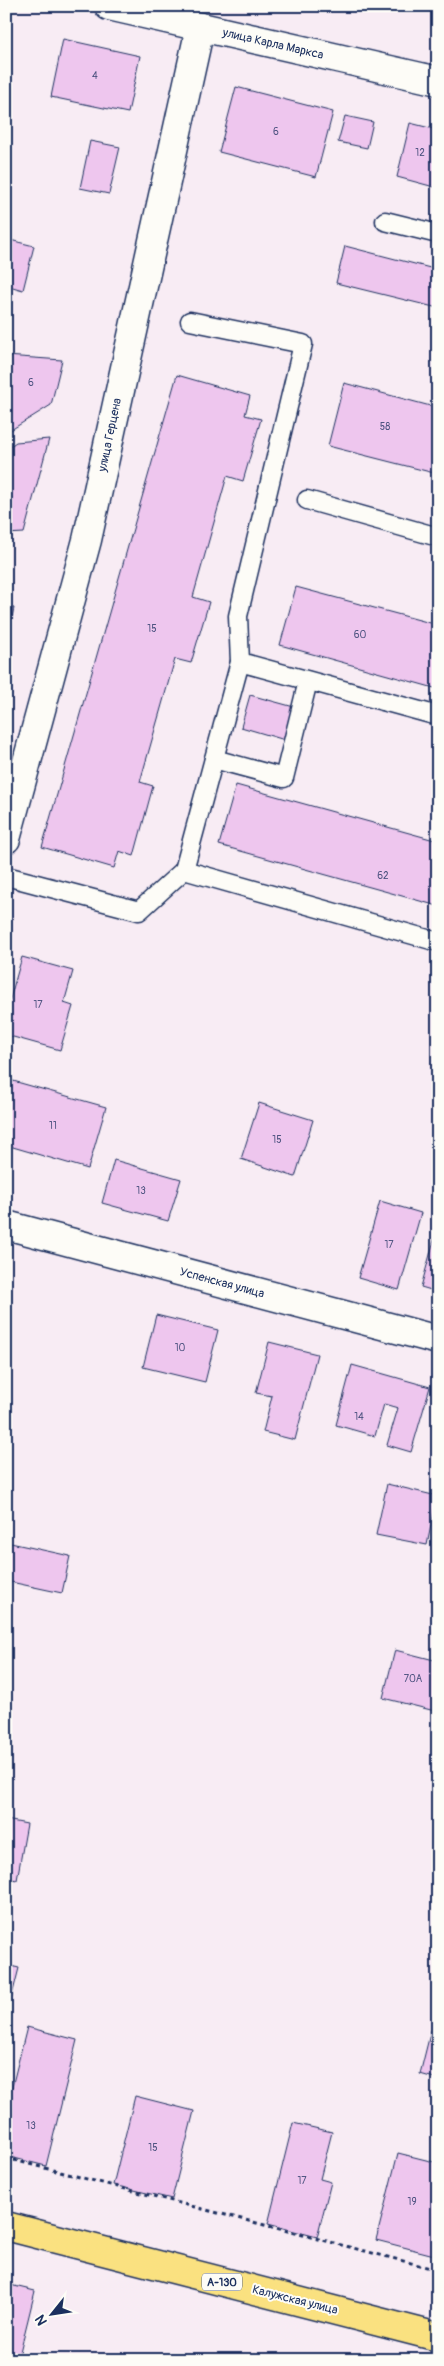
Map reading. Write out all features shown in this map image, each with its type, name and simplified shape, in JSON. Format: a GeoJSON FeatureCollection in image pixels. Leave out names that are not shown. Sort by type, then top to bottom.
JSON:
{"type":"FeatureCollection","features":[{"type":"Feature","properties":{"kind":"main road","name":"Калужская улица"},"geometry":{"type":"LineString","coordinates":[[6,2226],[438,2337]]}},
{"type":"Feature","properties":{"kind":"street","name":"улица Карла Маркса"},"geometry":{"type":"LineString","coordinates":[[110,6],[164,12],[200,28],[438,81]]}},
{"type":"Feature","properties":{"kind":"street","name":"улица Герцена"},"geometry":{"type":"LineString","coordinates":[[6,839],[87,540],[200,28]]}},
{"type":"Feature","properties":{"kind":"street","name":"Успенская улица"},"geometry":{"type":"LineString","coordinates":[[6,1225],[438,1340]]}},
{"type":"Feature","properties":{"kind":"lane"},"geometry":{"type":"LineString","coordinates":[[385,221],[438,234]]}},
{"type":"Feature","properties":{"kind":"lane"},"geometry":{"type":"LineString","coordinates":[[6,876],[138,911],[184,870],[240,662],[238,616],[303,344],[190,321]]}},
{"type":"Feature","properties":{"kind":"lane"},"geometry":{"type":"LineString","coordinates":[[307,500],[438,537]]}},
{"type":"Feature","properties":{"kind":"lane"},"geometry":{"type":"LineString","coordinates":[[240,662],[438,716]]}},
{"type":"Feature","properties":{"kind":"lane"},"geometry":{"type":"LineString","coordinates":[[214,759],[284,778],[308,681]]}},
{"type":"Feature","properties":{"kind":"lane"},"geometry":{"type":"LineString","coordinates":[[184,870],[438,942]]}},
{"type":"Feature","properties":{"kind":"path"},"geometry":{"type":"LineString","coordinates":[[6,2158],[438,2270]]}},
{"type":"Feature","properties":{"kind":"building"},"geometry":{"type":"Polygon","coordinates":[[[63,39],[140,56],[128,113],[51,97],[63,39]]]}},
{"type":"Feature","properties":{"kind":"building"},"geometry":{"type":"Polygon","coordinates":[[[236,87],[333,112],[316,177],[219,152],[236,87]]]}},
{"type":"Feature","properties":{"kind":"building"},"geometry":{"type":"Polygon","coordinates":[[[345,116],[373,122],[367,148],[338,142],[345,116]]]}},
{"type":"Feature","properties":{"kind":"building"},"geometry":{"type":"Polygon","coordinates":[[[410,123],[438,130],[438,188],[397,177],[410,123]]]}},
{"type":"Feature","properties":{"kind":"building"},"geometry":{"type":"Polygon","coordinates":[[[90,141],[120,147],[109,194],[80,188],[90,141]]]}},
{"type":"Feature","properties":{"kind":"building"},"geometry":{"type":"Polygon","coordinates":[[[6,239],[34,246],[23,290],[9,286],[6,297],[6,239]]]}},
{"type":"Feature","properties":{"kind":"building"},"geometry":{"type":"Polygon","coordinates":[[[345,246],[438,270],[438,308],[336,283],[345,246]]]}},
{"type":"Feature","properties":{"kind":"building"},"geometry":{"type":"Polygon","coordinates":[[[6,356],[62,360],[51,405],[6,433],[6,356]]]}},
{"type":"Feature","properties":{"kind":"building"},"geometry":{"type":"Polygon","coordinates":[[[177,375],[250,396],[245,415],[261,419],[243,481],[227,476],[193,597],[209,602],[191,663],[175,659],[140,782],[153,786],[134,856],[119,851],[114,868],[42,847],[177,375]]]}},
{"type":"Feature","properties":{"kind":"building"},"geometry":{"type":"Polygon","coordinates":[[[344,383],[438,408],[438,474],[328,446],[344,383]]]}},
{"type":"Feature","properties":{"kind":"building"},"geometry":{"type":"Polygon","coordinates":[[[49,439],[24,533],[6,534],[6,449],[16,442],[49,439]]]}},
{"type":"Feature","properties":{"kind":"building"},"geometry":{"type":"Polygon","coordinates":[[[296,587],[438,625],[438,689],[280,645],[296,587]]]}},
{"type":"Feature","properties":{"kind":"building"},"geometry":{"type":"Polygon","coordinates":[[[6,606],[14,608],[6,644],[6,606]]]}},
{"type":"Feature","properties":{"kind":"building"},"geometry":{"type":"Polygon","coordinates":[[[250,695],[294,707],[285,740],[241,727],[250,695]]]}},
{"type":"Feature","properties":{"kind":"building"},"geometry":{"type":"Polygon","coordinates":[[[236,785],[438,841],[438,906],[219,845],[236,785]]]}},
{"type":"Feature","properties":{"kind":"building"},"geometry":{"type":"Polygon","coordinates":[[[22,957],[73,971],[64,1003],[73,1006],[60,1050],[6,1035],[6,1013],[22,957]]]}},
{"type":"Feature","properties":{"kind":"building"},"geometry":{"type":"Polygon","coordinates":[[[6,1079],[106,1107],[88,1169],[6,1145],[6,1079]]]}},
{"type":"Feature","properties":{"kind":"building"},"geometry":{"type":"Polygon","coordinates":[[[259,1103],[313,1120],[295,1177],[241,1159],[259,1103]]]}},
{"type":"Feature","properties":{"kind":"building"},"geometry":{"type":"Polygon","coordinates":[[[114,1160],[181,1179],[168,1221],[102,1203],[114,1160]]]}},
{"type":"Feature","properties":{"kind":"building"},"geometry":{"type":"Polygon","coordinates":[[[380,1201],[421,1213],[399,1290],[358,1278],[380,1201]]]}},
{"type":"Feature","properties":{"kind":"building"},"geometry":{"type":"Polygon","coordinates":[[[436,1233],[438,1233],[438,1292],[421,1287],[436,1233]]]}},
{"type":"Feature","properties":{"kind":"building"},"geometry":{"type":"Polygon","coordinates":[[[156,1315],[218,1330],[205,1382],[143,1367],[156,1315]]]}},
{"type":"Feature","properties":{"kind":"building"},"geometry":{"type":"Polygon","coordinates":[[[269,1342],[317,1354],[295,1440],[263,1432],[272,1396],[256,1393],[269,1342]]]}},
{"type":"Feature","properties":{"kind":"building"},"geometry":{"type":"Polygon","coordinates":[[[352,1365],[430,1387],[411,1452],[387,1445],[398,1408],[384,1404],[375,1436],[336,1425],[352,1365]]]}},
{"type":"Feature","properties":{"kind":"building"},"geometry":{"type":"Polygon","coordinates":[[[387,1484],[437,1496],[427,1545],[376,1535],[387,1484]]]}},
{"type":"Feature","properties":{"kind":"building"},"geometry":{"type":"Polygon","coordinates":[[[6,1542],[70,1556],[62,1593],[6,1581],[6,1542]]]}},
{"type":"Feature","properties":{"kind":"building"},"geometry":{"type":"Polygon","coordinates":[[[395,1650],[438,1661],[438,1701],[435,1711],[383,1698],[395,1650]]]}},
{"type":"Feature","properties":{"kind":"building"},"geometry":{"type":"Polygon","coordinates":[[[6,1820],[27,1824],[17,1880],[6,1878],[6,1820]]]}},
{"type":"Feature","properties":{"kind":"building"},"geometry":{"type":"Polygon","coordinates":[[[6,1965],[19,1968],[7,2015],[6,2015],[6,1965]]]}},
{"type":"Feature","properties":{"kind":"building"},"geometry":{"type":"Polygon","coordinates":[[[27,2027],[77,2040],[46,2166],[6,2156],[6,2094],[10,2095],[27,2027]]]}},
{"type":"Feature","properties":{"kind":"building"},"geometry":{"type":"Polygon","coordinates":[[[431,2030],[438,2032],[438,2079],[420,2074],[431,2030]]]}},
{"type":"Feature","properties":{"kind":"building"},"geometry":{"type":"Polygon","coordinates":[[[135,2096],[194,2111],[172,2199],[113,2185],[135,2096]]]}},
{"type":"Feature","properties":{"kind":"building"},"geometry":{"type":"Polygon","coordinates":[[[293,2123],[332,2132],[320,2179],[331,2182],[317,2237],[268,2224],[293,2123]]]}},
{"type":"Feature","properties":{"kind":"building"},"geometry":{"type":"Polygon","coordinates":[[[398,2153],[438,2163],[438,2256],[376,2240],[398,2153]]]}},
{"type":"Feature","properties":{"kind":"building"},"geometry":{"type":"Polygon","coordinates":[[[6,2284],[35,2291],[18,2360],[6,2360],[6,2284]]]}}]}
